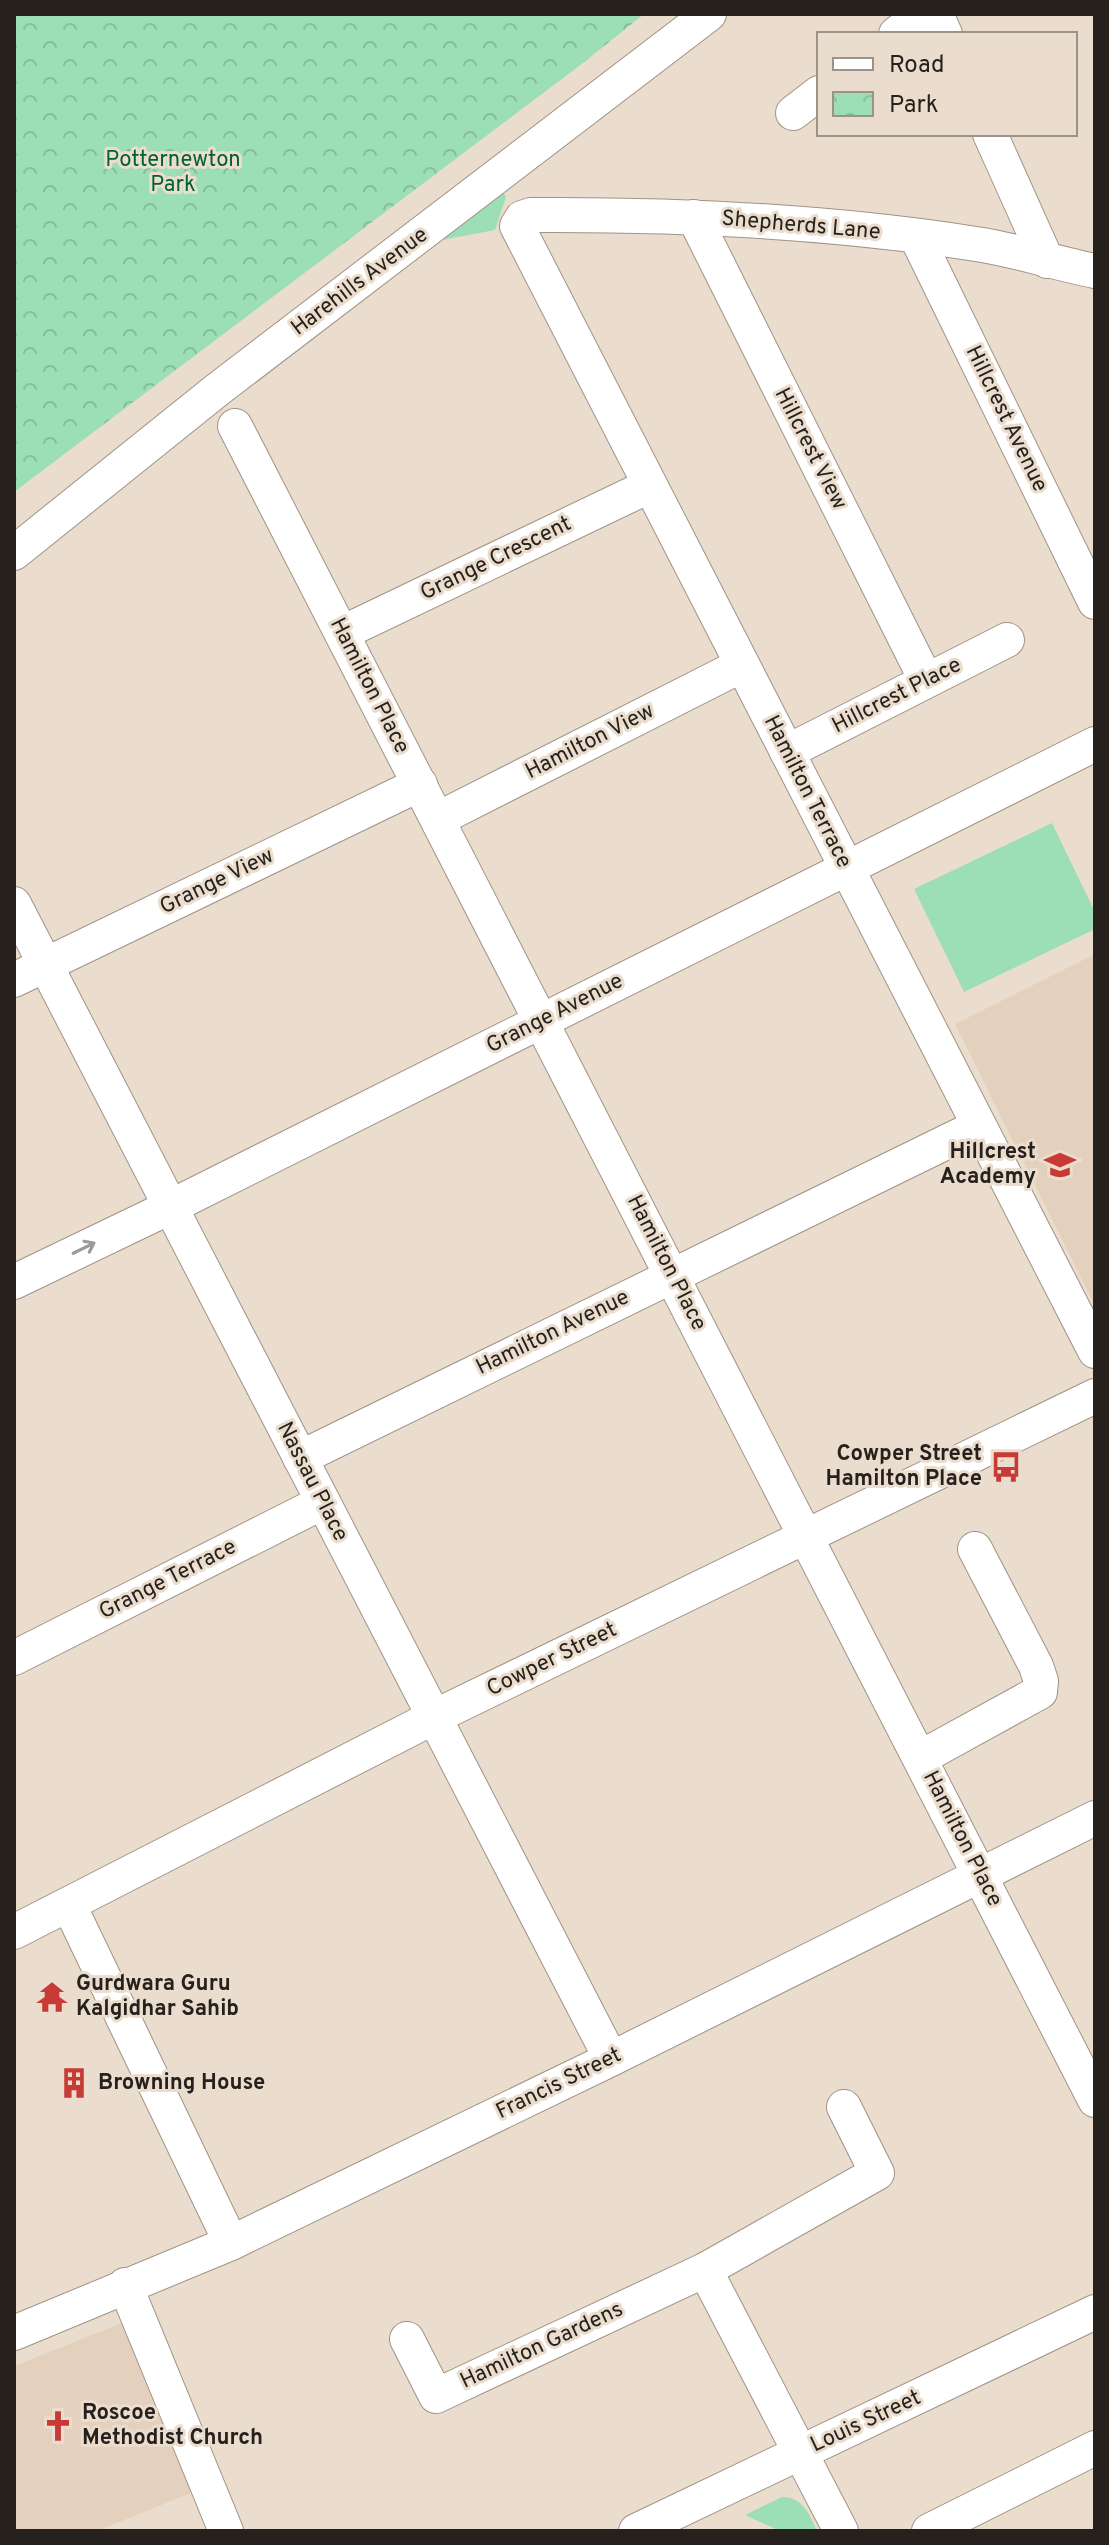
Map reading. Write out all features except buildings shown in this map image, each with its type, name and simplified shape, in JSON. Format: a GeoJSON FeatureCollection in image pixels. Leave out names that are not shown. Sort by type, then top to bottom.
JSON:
{"type":"FeatureCollection","features":[{"type":"Feature","properties":{"kind":"street","name":"Harehills Avenue"},"geometry":{"type":"LineString","coordinates":[[14,553],[217,390],[709,14]]}},
{"type":"Feature","properties":{"kind":"street"},"geometry":{"type":"LineString","coordinates":[[899,32],[922,14]]}},
{"type":"Feature","properties":{"kind":"street"},"geometry":{"type":"LineString","coordinates":[[991,136],[1047,261]]}},
{"type":"Feature","properties":{"kind":"street","name":"Shepherds Lane"},"geometry":{"type":"LineString","coordinates":[[519,233],[519,222],[531,215],[694,217],[803,224],[980,244],[1095,271]]}},
{"type":"Feature","properties":{"kind":"street","name":"Hillcrest View"},"geometry":{"type":"LineString","coordinates":[[694,217],[926,680]]}},
{"type":"Feature","properties":{"kind":"street","name":"Hamilton Terrace"},"geometry":{"type":"LineString","coordinates":[[519,233],[1095,1351]]}},
{"type":"Feature","properties":{"kind":"street","name":"Hillcrest Avenue"},"geometry":{"type":"LineString","coordinates":[[916,236],[1095,602]]}},
{"type":"Feature","properties":{"kind":"street","name":"Hamilton Place"},"geometry":{"type":"LineString","coordinates":[[235,426],[980,1875],[1087,2063],[1095,2100]]}},
{"type":"Feature","properties":{"kind":"street","name":"Grange Crescent"},"geometry":{"type":"LineString","coordinates":[[342,633],[649,486]]}},
{"type":"Feature","properties":{"kind":"street","name":"Hillcrest Place"},"geometry":{"type":"LineString","coordinates":[[787,752],[1007,640]]}},
{"type":"Feature","properties":{"kind":"street","name":"Hamilton View"},"geometry":{"type":"LineString","coordinates":[[438,819],[742,665]]}},
{"type":"Feature","properties":{"kind":"street","name":"Grange Avenue"},"geometry":{"type":"LineString","coordinates":[[14,1282],[1095,744]]}},
{"type":"Feature","properties":{"kind":"street","name":"Grange View"},"geometry":{"type":"LineString","coordinates":[[14,980],[420,784]]}},
{"type":"Feature","properties":{"kind":"street","name":"Nassau Place"},"geometry":{"type":"LineString","coordinates":[[14,904],[611,2059]]}},
{"type":"Feature","properties":{"kind":"street","name":"Hamilton Avenue"},"geometry":{"type":"LineString","coordinates":[[300,1458],[979,1126]]}},
{"type":"Feature","properties":{"kind":"street","name":"Cowper Street"},"geometry":{"type":"LineString","coordinates":[[14,1932],[434,1717],[1095,1396]]}},
{"type":"Feature","properties":{"kind":"street","name":"Grange Terrace"},"geometry":{"type":"LineString","coordinates":[[14,1658],[323,1502]]}},
{"type":"Feature","properties":{"kind":"street"},"geometry":{"type":"LineString","coordinates":[[920,1758],[1040,1692],[1041,1681],[1036,1666],[975,1549]]}},
{"type":"Feature","properties":{"kind":"street","name":"Francis Street"},"geometry":{"type":"LineString","coordinates":[[14,2333],[231,2243],[611,2059],[1095,1818]]}},
{"type":"Feature","properties":{"kind":"street"},"geometry":{"type":"LineString","coordinates":[[69,1905],[231,2243]]}},
{"type":"Feature","properties":{"kind":"street","name":"Hamilton Gardens"},"geometry":{"type":"LineString","coordinates":[[407,2339],[436,2396],[705,2270],[877,2173],[844,2107]]}},
{"type":"Feature","properties":{"kind":"street"},"geometry":{"type":"LineString","coordinates":[[705,2270],[841,2531]]}},
{"type":"Feature","properties":{"kind":"street"},"geometry":{"type":"LineString","coordinates":[[125,2285],[226,2531]]}},
{"type":"Feature","properties":{"kind":"street","name":"Louis Street"},"geometry":{"type":"LineString","coordinates":[[636,2531],[1095,2312]]}},
{"type":"Feature","properties":{"kind":"street"},"geometry":{"type":"LineString","coordinates":[[929,2531],[1095,2448]]}},
{"type":"Feature","properties":{"kind":"shaded area","name":"Hillcrest Academy"},"geometry":{"type":"Polygon","coordinates":[[[1095,954],[1095,1306],[955,1024],[1095,954]]]}},
{"type":"Feature","properties":{"kind":"shaded area"},"geometry":{"type":"Polygon","coordinates":[[[124,2322],[196,2491],[97,2531],[14,2531],[14,2366],[124,2322]]]}},
{"type":"Feature","properties":{"kind":"green space","name":"Potternewton Park"},"geometry":{"type":"Polygon","coordinates":[[[14,14],[644,14],[14,492],[14,14]]]}},
{"type":"Feature","properties":{"kind":"green space"},"geometry":{"type":"Polygon","coordinates":[[[502,190],[506,197],[495,230],[437,241],[502,190]]]}},
{"type":"Feature","properties":{"kind":"green space"},"geometry":{"type":"Polygon","coordinates":[[[1052,823],[1095,912],[1095,929],[964,992],[914,889],[1052,823]]]}},
{"type":"Feature","properties":{"kind":"green space"},"geometry":{"type":"Polygon","coordinates":[[[782,2497],[800,2503],[817,2531],[780,2531],[745,2515],[782,2497]]]}},
{"type":"Feature","properties":{"kind":"place","name":"Hillcrest Academy"},"geometry":{"type":"Point","coordinates":[1060,1165]}},
{"type":"Feature","properties":{"kind":"place","name":"Cowper Street Hamilton Place"},"geometry":{"type":"Point","coordinates":[1006,1467]}},
{"type":"Feature","properties":{"kind":"place","name":"Gurdwara Guru Kalgidhar Sahib"},"geometry":{"type":"Point","coordinates":[52,1997]}},
{"type":"Feature","properties":{"kind":"place","name":"Browning House"},"geometry":{"type":"Point","coordinates":[74,2083]}},
{"type":"Feature","properties":{"kind":"place","name":"Roscoe Methodist Church"},"geometry":{"type":"Point","coordinates":[58,2426]}}]}
